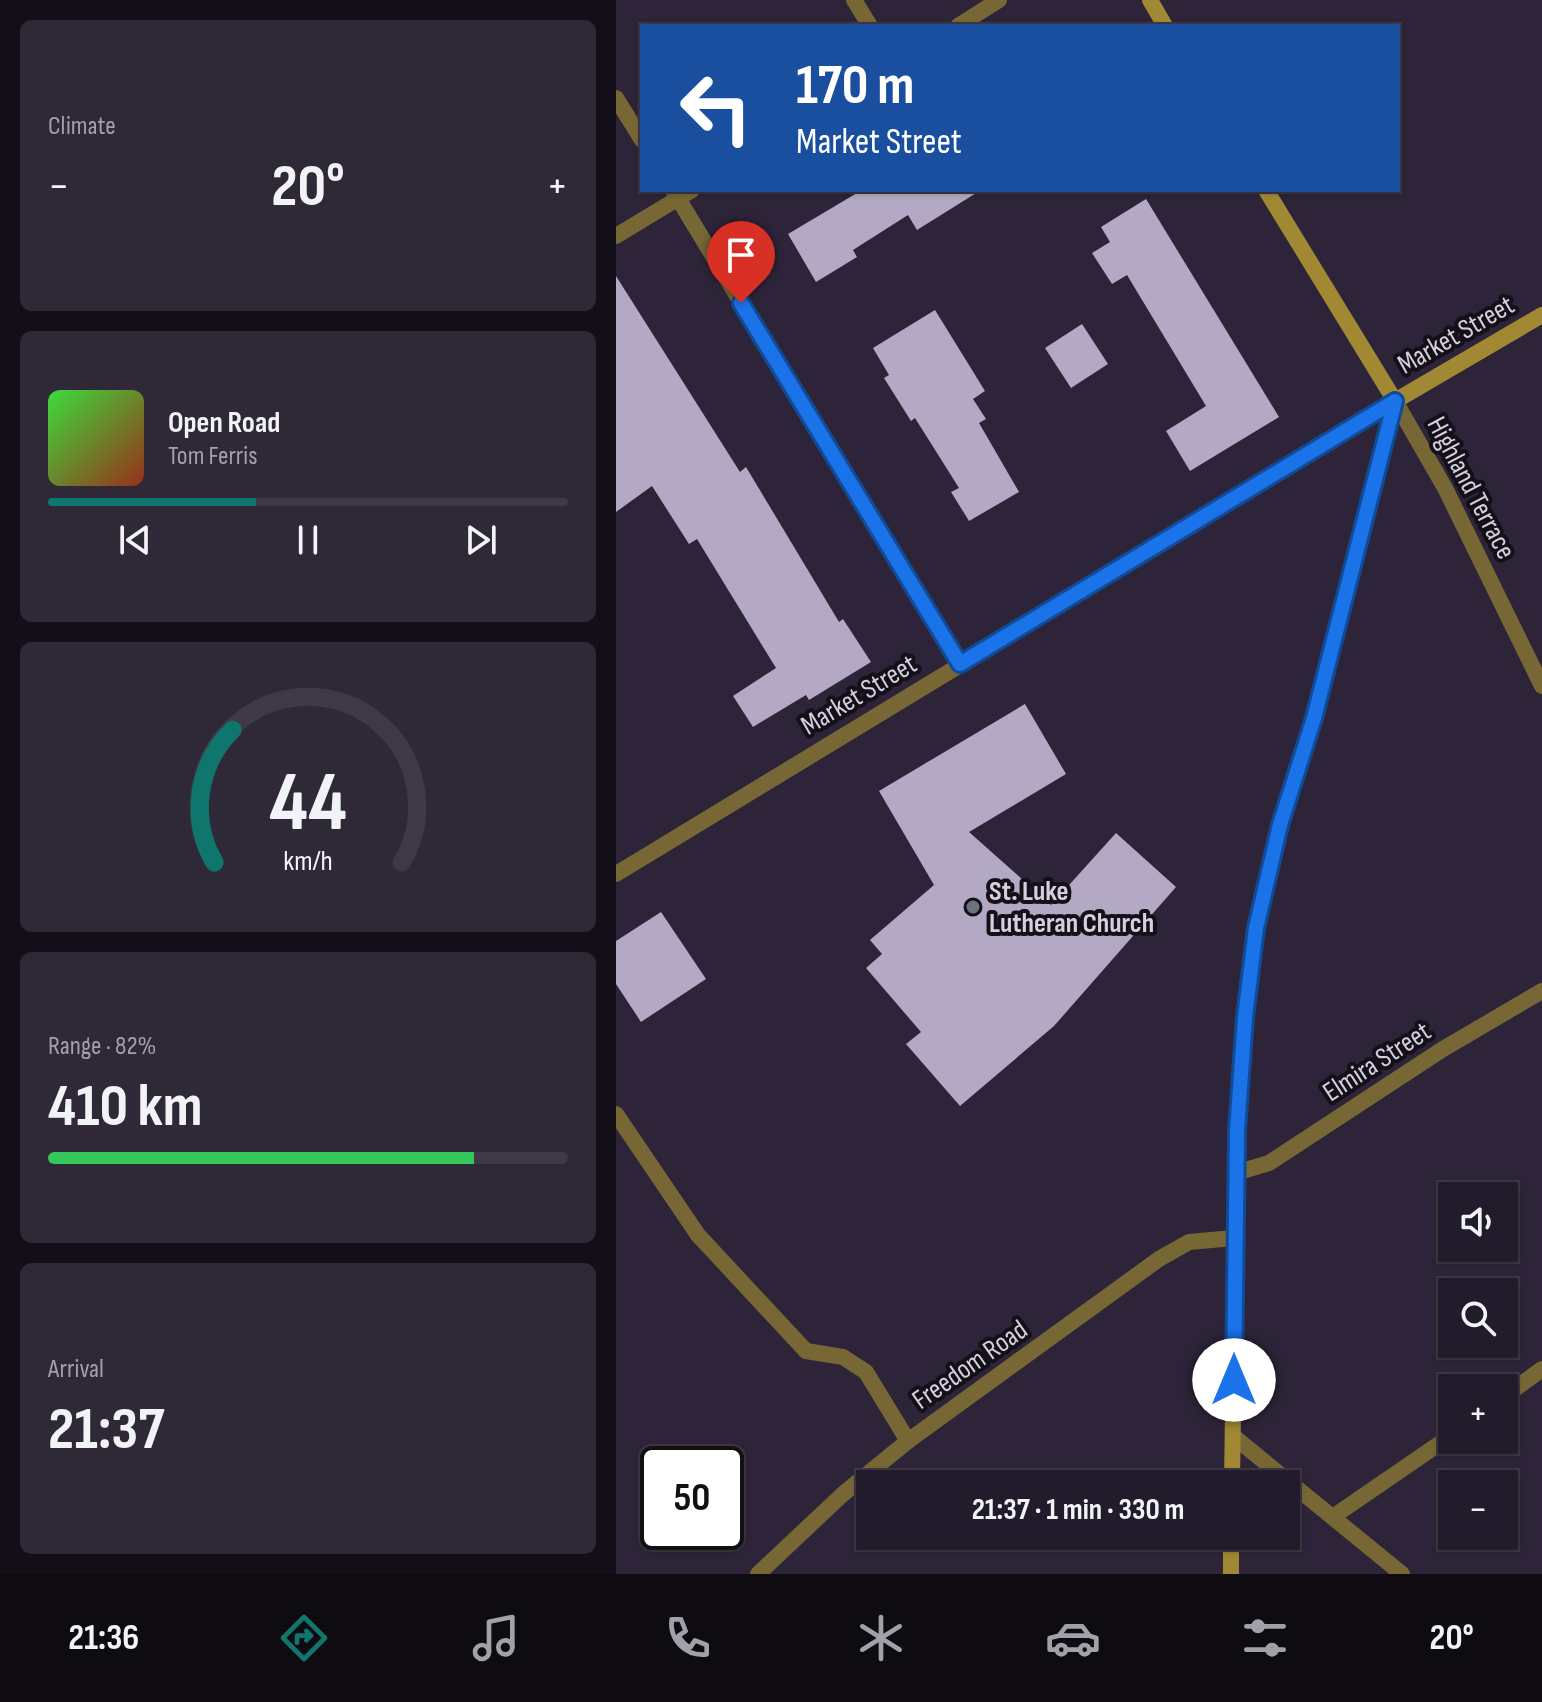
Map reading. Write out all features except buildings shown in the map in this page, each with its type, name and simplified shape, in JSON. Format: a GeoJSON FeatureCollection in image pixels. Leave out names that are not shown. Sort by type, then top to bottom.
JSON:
{"type":"FeatureCollection","features":[{"type":"Feature","properties":{"kind":"main road"},"geometry":{"type":"LineString","coordinates":[[1150,0],[1164,24]]}},
{"type":"Feature","properties":{"kind":"main road"},"geometry":{"type":"LineString","coordinates":[[1232,1470],[1234,1238],[1239,1172],[1237,1131],[1245,1017],[1256,928],[1280,825],[1314,718],[1395,401],[1267,192]]}},
{"type":"Feature","properties":{"kind":"main road","name":"Market Street"},"geometry":{"type":"LineString","coordinates":[[1395,401],[1542,315]]}},
{"type":"Feature","properties":{"kind":"main road"},"geometry":{"type":"LineString","coordinates":[[1231,1550],[1231,1574]]}},
{"type":"Feature","properties":{"kind":"street"},"geometry":{"type":"LineString","coordinates":[[854,0],[869,24]]}},
{"type":"Feature","properties":{"kind":"street"},"geometry":{"type":"LineString","coordinates":[[961,24],[999,0]]}},
{"type":"Feature","properties":{"kind":"street"},"geometry":{"type":"LineString","coordinates":[[616,98],[640,137]]}},
{"type":"Feature","properties":{"kind":"street"},"geometry":{"type":"LineString","coordinates":[[616,236],[681,193],[960,664]]}},
{"type":"Feature","properties":{"kind":"street","name":"Market Street"},"geometry":{"type":"LineString","coordinates":[[616,874],[1395,401]]}},
{"type":"Feature","properties":{"kind":"street","name":"Highland Terrace"},"geometry":{"type":"LineString","coordinates":[[1395,401],[1445,488],[1538,665],[1542,686]]}},
{"type":"Feature","properties":{"kind":"street","name":"Elmira Street"},"geometry":{"type":"LineString","coordinates":[[1239,1172],[1269,1163],[1443,1049],[1542,991]]}},
{"type":"Feature","properties":{"kind":"street"},"geometry":{"type":"LineString","coordinates":[[616,1114],[698,1235],[806,1351],[843,1357],[866,1372],[908,1441]]}},
{"type":"Feature","properties":{"kind":"street","name":"Freedom Road"},"geometry":{"type":"LineString","coordinates":[[758,1574],[843,1494],[908,1441],[1159,1259],[1189,1242],[1234,1238]]}},
{"type":"Feature","properties":{"kind":"street"},"geometry":{"type":"LineString","coordinates":[[1518,1387],[1542,1369]]}},
{"type":"Feature","properties":{"kind":"street"},"geometry":{"type":"LineString","coordinates":[[1233,1436],[1402,1574]]}},
{"type":"Feature","properties":{"kind":"street"},"geometry":{"type":"LineString","coordinates":[[1334,1516],[1438,1445]]}},
{"type":"Feature","properties":{"kind":"place","name":"St. Luke Lutheran Church"},"geometry":{"type":"Point","coordinates":[973,907]}},
{"type":"Feature","properties":{"kind":"route"},"geometry":{"type":"LineString","coordinates":[[741,303],[960,664],[1395,401],[1314,718],[1280,825],[1256,928],[1245,1017],[1237,1131],[1239,1172],[1234,1238],[1234,1380]]}}]}
